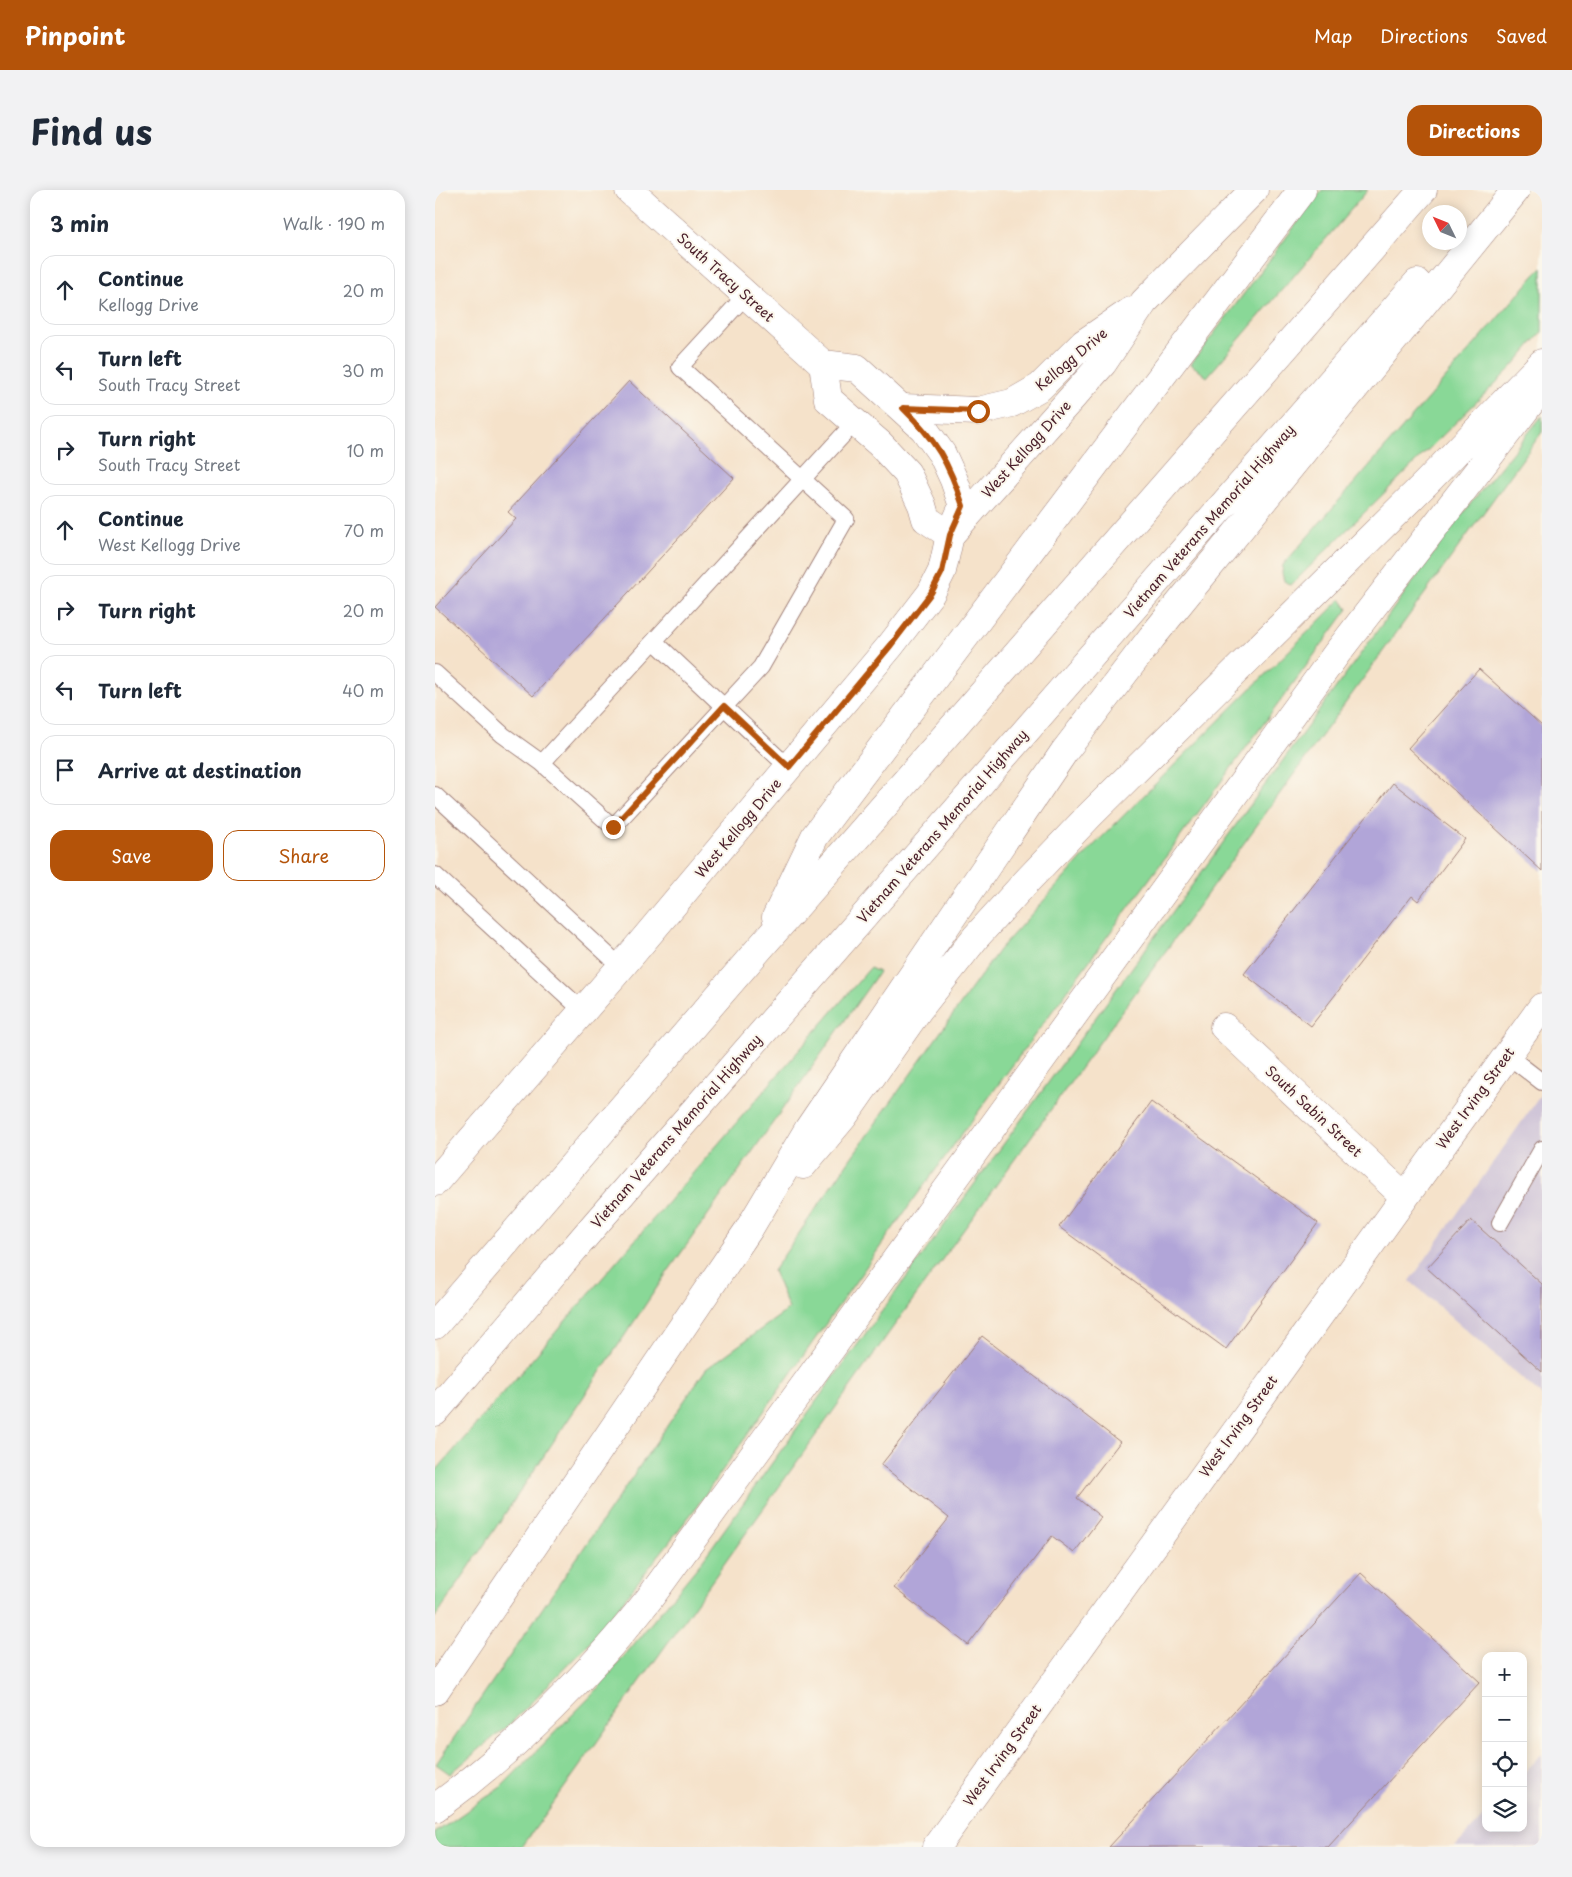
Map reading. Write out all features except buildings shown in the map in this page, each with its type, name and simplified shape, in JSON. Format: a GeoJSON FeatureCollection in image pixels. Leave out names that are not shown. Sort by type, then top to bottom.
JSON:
{"type":"FeatureCollection","features":[{"type":"Feature","properties":{"kind":"main road","name":"South Tracy Street"},"geometry":{"type":"LineString","coordinates":[[629,190],[823,364]]}},
{"type":"Feature","properties":{"kind":"main road","name":"West Kellogg Drive"},"geometry":{"type":"LineString","coordinates":[[435,1182],[621,967],[891,645],[931,593],[942,572],[950,535],[1103,363],[1144,302],[1254,190]]}},
{"type":"Feature","properties":{"kind":"main road"},"geometry":{"type":"LineString","coordinates":[[759,950],[815,836],[1302,190]]}},
{"type":"Feature","properties":{"kind":"main road"},"geometry":{"type":"LineString","coordinates":[[435,1325],[759,950],[1423,190]]}},
{"type":"Feature","properties":{"kind":"main road"},"geometry":{"type":"LineString","coordinates":[[1467,225],[1498,190]]}},
{"type":"Feature","properties":{"kind":"main road"},"geometry":{"type":"LineString","coordinates":[[798,1161],[815,1120],[1064,752],[1152,637],[1516,190]]}},
{"type":"Feature","properties":{"kind":"main road","name":"Vietnam Veterans Memorial Highway"},"geometry":{"type":"LineString","coordinates":[[435,1412],[598,1221],[1445,250]]}},
{"type":"Feature","properties":{"kind":"main road","name":"Kellogg Drive"},"geometry":{"type":"LineString","coordinates":[[903,408],[978,411],[1012,403],[1039,388],[1084,343],[1144,302]]}},
{"type":"Feature","properties":{"kind":"main road"},"geometry":{"type":"LineString","coordinates":[[435,1691],[798,1161],[844,1116],[919,1009],[970,944],[1089,816],[1427,482],[1542,363]]}},
{"type":"Feature","properties":{"kind":"main road"},"geometry":{"type":"LineString","coordinates":[[823,364],[857,368],[903,408],[924,428],[938,448],[954,480],[963,506],[950,535],[926,519],[922,505],[907,472],[880,444],[828,399],[823,364]]}},
{"type":"Feature","properties":{"kind":"main road"},"geometry":{"type":"LineString","coordinates":[[435,1808],[494,1762],[537,1724],[612,1646],[649,1599],[1337,653],[1542,388]]}},
{"type":"Feature","properties":{"kind":"main road","name":"West Irving Street"},"geometry":{"type":"LineString","coordinates":[[936,1847],[1542,1007]]}},
{"type":"Feature","properties":{"kind":"main road","name":"South Sabin Street"},"geometry":{"type":"LineString","coordinates":[[1224,1027],[1404,1196]]}},
{"type":"Feature","properties":{"kind":"lane"},"geometry":{"type":"LineString","coordinates":[[435,673],[503,735],[542,762],[613,827],[761,667],[845,519],[681,367],[747,294]]}},
{"type":"Feature","properties":{"kind":"lane"},"geometry":{"type":"LineString","coordinates":[[542,762],[855,422]]}},
{"type":"Feature","properties":{"kind":"lane"},"geometry":{"type":"LineString","coordinates":[[654,641],[789,767]]}},
{"type":"Feature","properties":{"kind":"lane"},"geometry":{"type":"LineString","coordinates":[[435,795],[621,967]]}},
{"type":"Feature","properties":{"kind":"lane"},"geometry":{"type":"LineString","coordinates":[[435,875],[583,1011]]}},
{"type":"Feature","properties":{"kind":"lane"},"geometry":{"type":"LineString","coordinates":[[1507,1054],[1542,1082]]}},
{"type":"Feature","properties":{"kind":"lane"},"geometry":{"type":"LineString","coordinates":[[1500,1223],[1542,1150]]}},
{"type":"Feature","properties":{"kind":"shaded area"},"geometry":{"type":"Polygon","coordinates":[[[1542,1093],[1542,1396],[1410,1281],[1542,1093]]]}},
{"type":"Feature","properties":{"kind":"shaded area"},"geometry":{"type":"Polygon","coordinates":[[[1542,1754],[1542,1847],[1455,1847],[1482,1818],[1482,1832],[1527,1832],[1527,1770],[1542,1754]]]}},
{"type":"Feature","properties":{"kind":"green space"},"geometry":{"type":"Polygon","coordinates":[[[1322,190],[1368,190],[1207,377],[1191,364],[1322,190]]]}},
{"type":"Feature","properties":{"kind":"green space"},"geometry":{"type":"Polygon","coordinates":[[[1542,267],[1542,332],[1511,368],[1291,585],[1284,581],[1283,565],[1542,267]]]}},
{"type":"Feature","properties":{"kind":"green space"},"geometry":{"type":"Polygon","coordinates":[[[1542,416],[1542,432],[891,1330],[522,1847],[435,1847],[435,1833],[501,1787],[593,1694],[699,1565],[1463,513],[1542,416]]]}},
{"type":"Feature","properties":{"kind":"green space"},"geometry":{"type":"Polygon","coordinates":[[[1341,599],[1348,609],[909,1206],[695,1509],[594,1638],[513,1721],[450,1774],[436,1764],[706,1369],[789,1309],[773,1271],[999,950],[1096,843],[1341,599]]]}},
{"type":"Feature","properties":{"kind":"green space"},"geometry":{"type":"Polygon","coordinates":[[[870,968],[879,972],[662,1280],[435,1618],[435,1472],[870,968]]]}},
{"type":"Feature","properties":{"kind":"route"},"geometry":{"type":"LineString","coordinates":[[613,827],[724,706],[789,767],[891,645],[931,593],[942,572],[950,535],[963,506],[942,454],[924,428],[903,408],[937,411],[978,411]]}}]}
